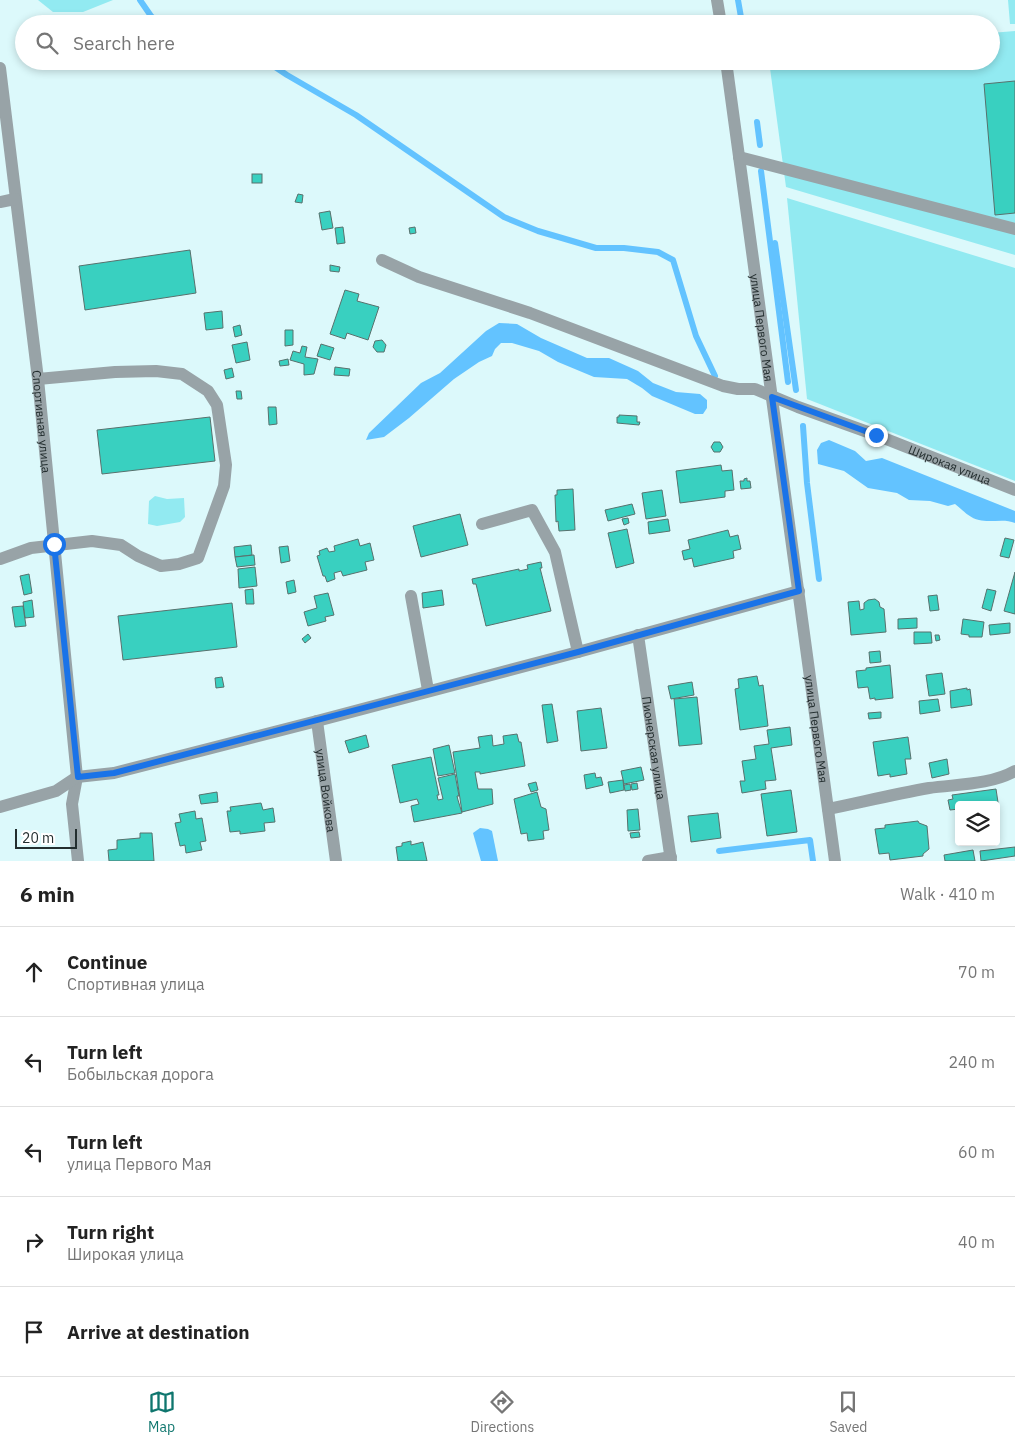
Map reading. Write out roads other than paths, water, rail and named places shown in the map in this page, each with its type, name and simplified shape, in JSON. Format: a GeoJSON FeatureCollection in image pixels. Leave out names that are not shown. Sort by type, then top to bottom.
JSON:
{"type":"FeatureCollection","features":[{"type":"Feature","properties":{"kind":"street"},"geometry":{"type":"LineString","coordinates":[[717,0],[719,15]]}},
{"type":"Feature","properties":{"kind":"street","name":"Спортивная улица"},"geometry":{"type":"LineString","coordinates":[[0,68],[38,379],[78,777],[72,804],[78,861]]}},
{"type":"Feature","properties":{"kind":"street","name":"улица Первого Мая"},"geometry":{"type":"LineString","coordinates":[[727,70],[835,861]]}},
{"type":"Feature","properties":{"kind":"street"},"geometry":{"type":"LineString","coordinates":[[739,157],[1015,228]]}},
{"type":"Feature","properties":{"kind":"street"},"geometry":{"type":"LineString","coordinates":[[0,202],[16,199]]}},
{"type":"Feature","properties":{"kind":"street","name":"Широкая улица"},"geometry":{"type":"LineString","coordinates":[[382,260],[419,277],[530,313],[723,386],[738,389],[755,389],[1015,490]]}},
{"type":"Feature","properties":{"kind":"street"},"geometry":{"type":"LineString","coordinates":[[0,559],[31,548],[92,541],[121,545],[138,556],[160,566],[179,564],[198,558],[224,486],[226,465],[217,405],[208,390],[182,374],[156,371],[116,372],[38,379]]}},
{"type":"Feature","properties":{"kind":"street"},"geometry":{"type":"LineString","coordinates":[[482,524],[532,510],[555,552],[578,652]]}},
{"type":"Feature","properties":{"kind":"street"},"geometry":{"type":"LineString","coordinates":[[0,807],[56,791],[78,777],[114,773],[317,721],[799,591]]}},
{"type":"Feature","properties":{"kind":"street"},"geometry":{"type":"LineString","coordinates":[[411,596],[428,690]]}},
{"type":"Feature","properties":{"kind":"street","name":"Пионерская улица"},"geometry":{"type":"LineString","coordinates":[[638,635],[671,859]]}},
{"type":"Feature","properties":{"kind":"street","name":"улица Войкова"},"geometry":{"type":"LineString","coordinates":[[317,721],[336,861]]}},
{"type":"Feature","properties":{"kind":"street"},"geometry":{"type":"LineString","coordinates":[[828,809],[929,788],[994,779],[1015,771]]}},
{"type":"Feature","properties":{"kind":"street"},"geometry":{"type":"LineString","coordinates":[[648,861],[671,859]]}},
{"type":"Feature","properties":{"kind":"waterway"},"geometry":{"type":"LineString","coordinates":[[140,0],[150,15]]}},
{"type":"Feature","properties":{"kind":"waterway"},"geometry":{"type":"LineString","coordinates":[[738,0],[741,15]]}},
{"type":"Feature","properties":{"kind":"waterway"},"geometry":{"type":"LineString","coordinates":[[280,70],[356,115],[504,217],[538,231],[596,248],[624,248],[658,252],[673,260],[696,336],[715,376]]}},
{"type":"Feature","properties":{"kind":"waterway"},"geometry":{"type":"LineString","coordinates":[[757,122],[760,145]]}},
{"type":"Feature","properties":{"kind":"waterway"},"geometry":{"type":"LineString","coordinates":[[761,171],[788,382]]}},
{"type":"Feature","properties":{"kind":"waterway"},"geometry":{"type":"LineString","coordinates":[[775,243],[796,390]]}},
{"type":"Feature","properties":{"kind":"waterway"},"geometry":{"type":"LineString","coordinates":[[803,426],[807,483],[819,579]]}},
{"type":"Feature","properties":{"kind":"waterway"},"geometry":{"type":"LineString","coordinates":[[719,851],[810,840],[813,861]]}}]}
